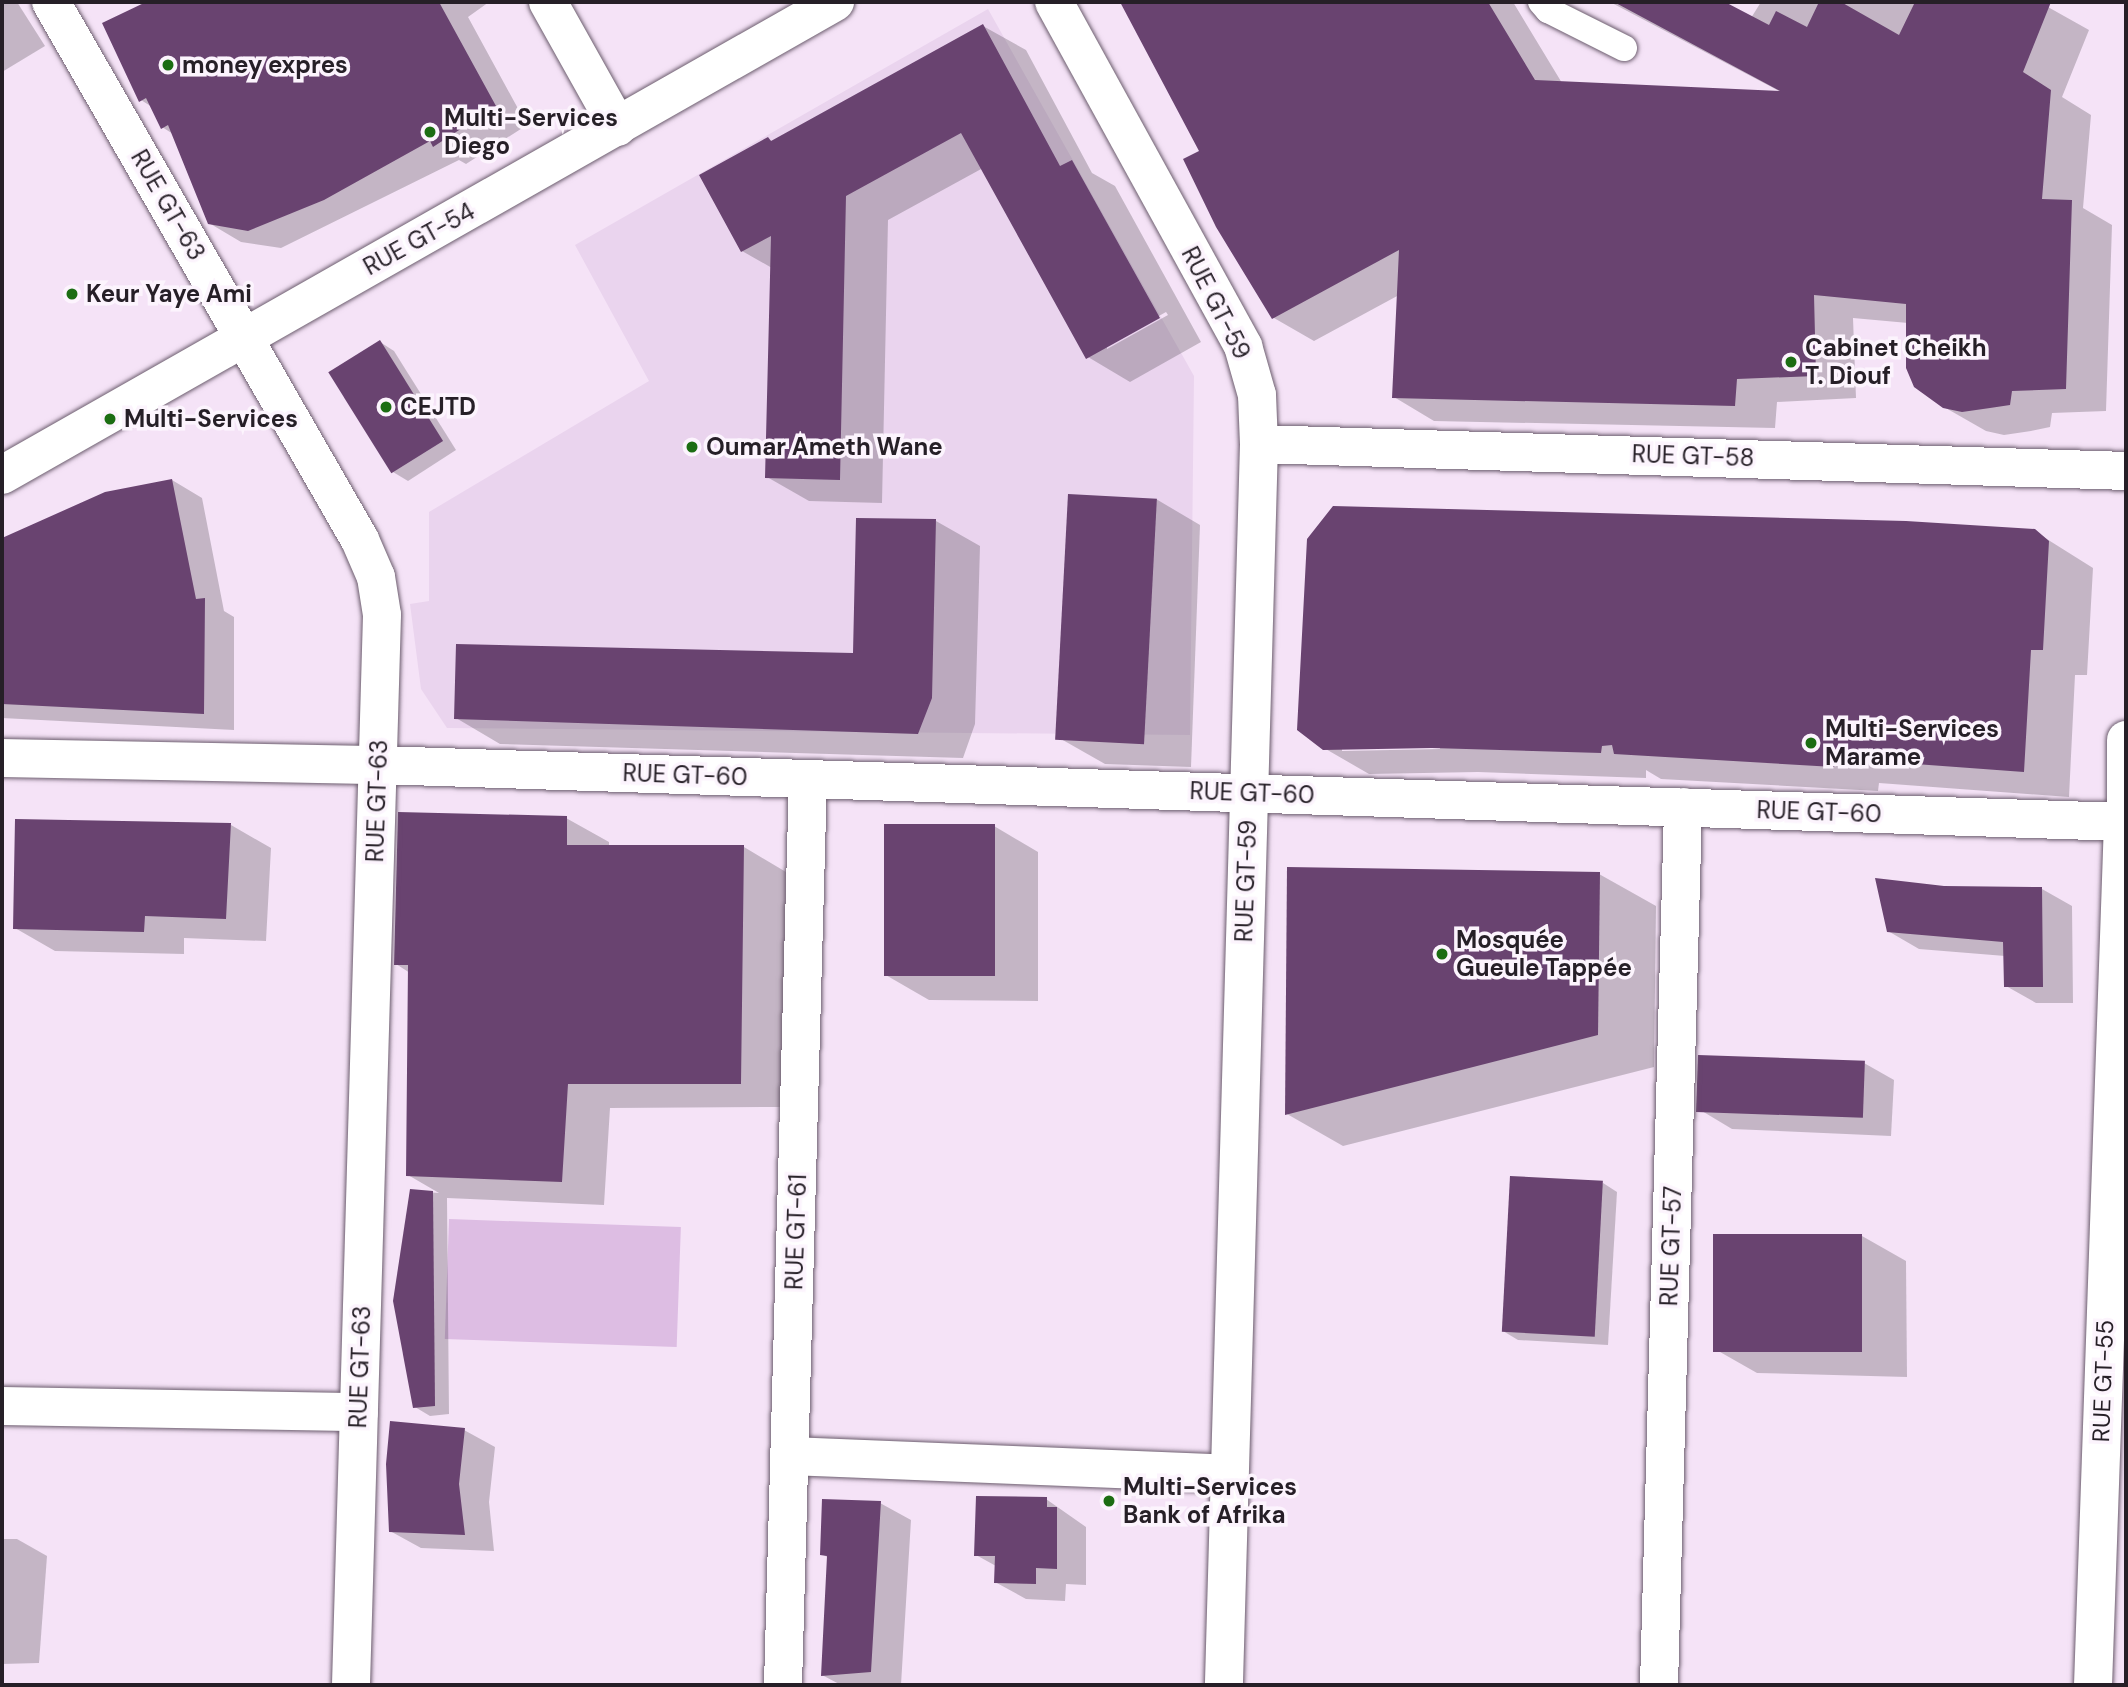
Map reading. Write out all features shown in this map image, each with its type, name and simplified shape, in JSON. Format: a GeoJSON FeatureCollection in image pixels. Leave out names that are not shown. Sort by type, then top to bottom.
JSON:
{"type":"FeatureCollection","features":[{"type":"Feature","properties":{"kind":"street","name":"RUE GT-63"},"geometry":{"type":"LineString","coordinates":[[51,2],[360,540],[376,577],[382,615],[351,1685]]}},
{"type":"Feature","properties":{"kind":"street"},"geometry":{"type":"LineString","coordinates":[[548,2],[618,127]]}},
{"type":"Feature","properties":{"kind":"street","name":"RUE GT-54"},"geometry":{"type":"LineString","coordinates":[[2,475],[835,2]]}},
{"type":"Feature","properties":{"kind":"street","name":"RUE GT-59"},"geometry":{"type":"LineString","coordinates":[[1054,2],[1243,346],[1257,395],[1259,444],[1224,1685]]}},
{"type":"Feature","properties":{"kind":"street","name":"RUE GT-58"},"geometry":{"type":"LineString","coordinates":[[1259,444],[2126,471]]}},
{"type":"Feature","properties":{"kind":"street","name":"RUE GT-55"},"geometry":{"type":"LineString","coordinates":[[2093,1685],[2126,740]]}},
{"type":"Feature","properties":{"kind":"street","name":"RUE GT-60"},"geometry":{"type":"LineString","coordinates":[[2,758],[378,765],[2125,822]]}},
{"type":"Feature","properties":{"kind":"street","name":"RUE GT-61"},"geometry":{"type":"LineString","coordinates":[[783,1685],[808,779]]}},
{"type":"Feature","properties":{"kind":"street","name":"RUE GT-57"},"geometry":{"type":"LineString","coordinates":[[1659,1685],[1683,807]]}},
{"type":"Feature","properties":{"kind":"street"},"geometry":{"type":"LineString","coordinates":[[2,1406],[359,1412]]}},
{"type":"Feature","properties":{"kind":"street"},"geometry":{"type":"LineString","coordinates":[[790,1456],[1230,1474]]}},
{"type":"Feature","properties":{"kind":"lane"},"geometry":{"type":"LineString","coordinates":[[1541,2],[1548,10],[1624,48]]}},
{"type":"Feature","properties":{"kind":"shaded area"},"geometry":{"type":"Polygon","coordinates":[[[988,9],[1194,376],[1190,735],[447,728],[421,689],[410,604],[429,601],[429,512],[649,381],[575,245],[988,9]]]}},
{"type":"Feature","properties":{"kind":"shaded area"},"geometry":{"type":"Polygon","coordinates":[[[449,1219],[681,1227],[677,1347],[445,1339],[449,1219]]]}},
{"type":"Feature","properties":{"kind":"building"},"geometry":{"type":"Polygon","coordinates":[[[146,2],[439,2],[496,106],[433,147],[430,141],[324,200],[248,231],[208,224],[168,125],[161,129],[146,98],[139,102],[102,23],[146,2]]]}},
{"type":"Feature","properties":{"kind":"building"},"geometry":{"type":"Polygon","coordinates":[[[1120,2],[1488,2],[1535,80],[1780,91],[1614,2],[1725,2],[1769,25],[1776,11],[1807,27],[1819,2],[1841,2],[1899,35],[1915,2],[2051,2],[2023,72],[2051,90],[2042,199],[2072,200],[2066,389],[2012,391],[2010,405],[1962,412],[1943,408],[1914,387],[1906,368],[1906,304],[1814,295],[1816,376],[1737,379],[1735,406],[1392,398],[1399,250],[1272,319],[1216,227],[1183,159],[1199,151],[1120,2]]]}},
{"type":"Feature","properties":{"kind":"building"},"geometry":{"type":"Polygon","coordinates":[[[983,24],[1060,166],[1072,160],[1160,318],[1086,359],[961,133],[846,196],[840,480],[765,478],[771,236],[741,252],[699,175],[768,137],[771,141],[983,24]]]}},
{"type":"Feature","properties":{"kind":"building","name":"CEJTD"},"geometry":{"type":"Polygon","coordinates":[[[380,340],[443,441],[391,473],[328,372],[380,340]]]}},
{"type":"Feature","properties":{"kind":"building"},"geometry":{"type":"Polygon","coordinates":[[[172,479],[196,599],[205,598],[204,714],[2,704],[2,538],[105,492],[172,479]]]}},
{"type":"Feature","properties":{"kind":"building"},"geometry":{"type":"Polygon","coordinates":[[[1068,494],[1157,499],[1144,744],[1055,740],[1068,494]]]}},
{"type":"Feature","properties":{"kind":"building"},"geometry":{"type":"Polygon","coordinates":[[[1333,506],[1906,521],[2035,529],[2049,541],[2043,650],[2031,650],[2024,772],[1834,758],[1834,767],[1614,754],[1612,745],[1602,746],[1601,753],[1432,748],[1323,750],[1297,730],[1307,539],[1333,506]]]}},
{"type":"Feature","properties":{"kind":"building"},"geometry":{"type":"Polygon","coordinates":[[[856,518],[936,519],[932,698],[918,734],[454,719],[456,644],[853,653],[856,518]]]}},
{"type":"Feature","properties":{"kind":"building"},"geometry":{"type":"Polygon","coordinates":[[[398,812],[567,816],[567,845],[744,845],[741,1084],[568,1084],[562,1182],[406,1176],[408,965],[394,965],[398,812]]]}},
{"type":"Feature","properties":{"kind":"building"},"geometry":{"type":"Polygon","coordinates":[[[15,819],[231,823],[226,919],[145,916],[144,932],[13,929],[15,819]]]}},
{"type":"Feature","properties":{"kind":"building"},"geometry":{"type":"Polygon","coordinates":[[[884,824],[995,824],[995,976],[884,976],[884,824]]]}},
{"type":"Feature","properties":{"kind":"building","name":"Mosquée Gueule Tappée"},"geometry":{"type":"Polygon","coordinates":[[[1287,867],[1600,872],[1598,1035],[1285,1115],[1287,867]]]}},
{"type":"Feature","properties":{"kind":"building"},"geometry":{"type":"Polygon","coordinates":[[[1875,878],[1944,886],[2042,887],[2043,987],[2004,987],[2003,942],[1887,932],[1875,878]]]}},
{"type":"Feature","properties":{"kind":"building"},"geometry":{"type":"Polygon","coordinates":[[[1698,1055],[1865,1061],[1863,1118],[1696,1112],[1698,1055]]]}},
{"type":"Feature","properties":{"kind":"building"},"geometry":{"type":"Polygon","coordinates":[[[1510,1176],[1603,1181],[1595,1337],[1502,1332],[1510,1176]]]}},
{"type":"Feature","properties":{"kind":"building"},"geometry":{"type":"Polygon","coordinates":[[[410,1189],[433,1191],[435,1406],[413,1408],[393,1301],[410,1189]]]}},
{"type":"Feature","properties":{"kind":"building"},"geometry":{"type":"Polygon","coordinates":[[[1713,1234],[1862,1234],[1862,1352],[1713,1352],[1713,1234]]]}},
{"type":"Feature","properties":{"kind":"building"},"geometry":{"type":"Polygon","coordinates":[[[390,1421],[465,1428],[459,1484],[465,1535],[389,1532],[386,1464],[390,1421]]]}},
{"type":"Feature","properties":{"kind":"building"},"geometry":{"type":"Polygon","coordinates":[[[976,1496],[1047,1497],[1047,1507],[1057,1507],[1057,1569],[1036,1568],[1036,1584],[994,1583],[995,1556],[974,1556],[976,1496]]]}},
{"type":"Feature","properties":{"kind":"building"},"geometry":{"type":"Polygon","coordinates":[[[822,1499],[881,1501],[871,1672],[821,1676],[827,1556],[820,1555],[822,1499]]]}},
{"type":"Feature","properties":{"kind":"place","name":"money expres"},"geometry":{"type":"Point","coordinates":[168,65]}},
{"type":"Feature","properties":{"kind":"place","name":"Multi-Services Diego"},"geometry":{"type":"Point","coordinates":[430,132]}},
{"type":"Feature","properties":{"kind":"place","name":"Keur Yaye Ami"},"geometry":{"type":"Point","coordinates":[72,294]}},
{"type":"Feature","properties":{"kind":"place","name":"Cabinet Cheikh T. Diouf"},"geometry":{"type":"Point","coordinates":[1791,362]}},
{"type":"Feature","properties":{"kind":"place","name":"CEJTD"},"geometry":{"type":"Point","coordinates":[386,407]}},
{"type":"Feature","properties":{"kind":"place","name":"Multi-Services"},"geometry":{"type":"Point","coordinates":[110,419]}},
{"type":"Feature","properties":{"kind":"place","name":"Oumar Ameth Wane"},"geometry":{"type":"Point","coordinates":[692,447]}},
{"type":"Feature","properties":{"kind":"place","name":"Multi-Services Marame"},"geometry":{"type":"Point","coordinates":[1811,743]}},
{"type":"Feature","properties":{"kind":"place","name":"Mosquée Gueule Tappée"},"geometry":{"type":"Point","coordinates":[1442,954]}},
{"type":"Feature","properties":{"kind":"place","name":"Multi-Services Bank of Afrika"},"geometry":{"type":"Point","coordinates":[1109,1501]}}]}
